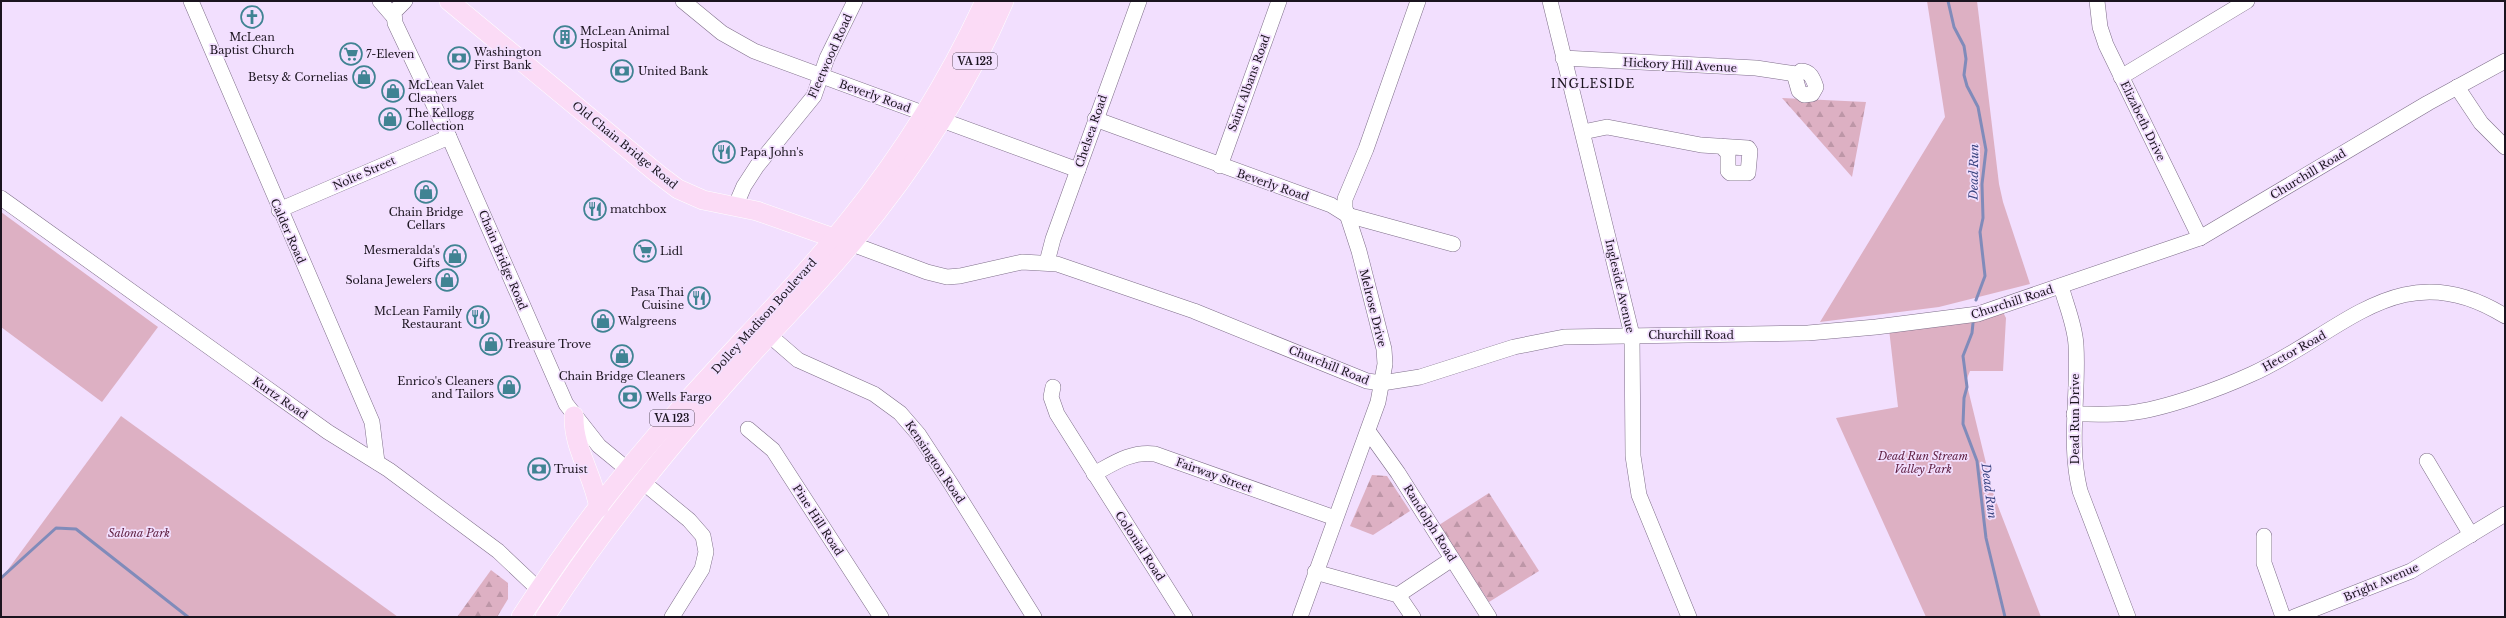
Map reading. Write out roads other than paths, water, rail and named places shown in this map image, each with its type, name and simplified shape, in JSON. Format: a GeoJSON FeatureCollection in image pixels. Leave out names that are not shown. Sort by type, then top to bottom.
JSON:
{"type":"FeatureCollection","features":[{"type":"Feature","properties":{"kind":"main road","name":"Old Chain Bridge Road"},"geometry":{"type":"LineString","coordinates":[[449,1],[672,184],[703,200],[764,213],[843,242]]}},
{"type":"Feature","properties":{"kind":"main road","name":"Dolley Madison Boulevard"},"geometry":{"type":"LineString","coordinates":[[933,117],[960,51],[985,1]]}},
{"type":"Feature","properties":{"kind":"main road","name":"Dolley Madison Boulevard"},"geometry":{"type":"LineString","coordinates":[[521,617],[599,508],[668,422],[762,330],[843,242],[879,181],[933,117],[979,54],[1004,1]]}},
{"type":"Feature","properties":{"kind":"main road","name":"Dolley Madison Boulevard"},"geometry":{"type":"LineString","coordinates":[[549,610],[644,482],[708,404],[762,330]]}},
{"type":"Feature","properties":{"kind":"main road"},"geometry":{"type":"LineString","coordinates":[[574,416],[575,438],[595,486],[599,508]]}},
{"type":"Feature","properties":{"kind":"street","name":"Calder Road"},"geometry":{"type":"LineString","coordinates":[[191,1],[279,210],[372,422],[377,462]]}},
{"type":"Feature","properties":{"kind":"street","name":"Chain Bridge Road"},"geometry":{"type":"LineString","coordinates":[[380,1],[394,16],[449,137],[558,389],[574,416],[594,441],[697,527],[705,541],[706,552],[702,569],[672,617]]}},
{"type":"Feature","properties":{"kind":"street"},"geometry":{"type":"LineString","coordinates":[[394,16],[396,9],[405,1]]}},
{"type":"Feature","properties":{"kind":"street","name":"Beverly Road"},"geometry":{"type":"LineString","coordinates":[[683,1],[736,42],[821,76],[1078,170]]}},
{"type":"Feature","properties":{"kind":"street","name":"Fleetwood Road"},"geometry":{"type":"LineString","coordinates":[[735,207],[744,186],[757,166],[814,96],[827,58],[855,1]]}},
{"type":"Feature","properties":{"kind":"street","name":"Chelsea Road"},"geometry":{"type":"LineString","coordinates":[[1047,262],[1078,170],[1139,1]]}},
{"type":"Feature","properties":{"kind":"street","name":"Saint Albans Road"},"geometry":{"type":"LineString","coordinates":[[1220,166],[1279,1]]}},
{"type":"Feature","properties":{"kind":"street","name":"Melrose Drive"},"geometry":{"type":"LineString","coordinates":[[1300,617],[1315,572],[1368,430],[1382,383],[1384,350],[1359,251],[1347,215],[1345,199],[1366,149],[1418,1]]}},
{"type":"Feature","properties":{"kind":"street","name":"Ingleside Avenue"},"geometry":{"type":"LineString","coordinates":[[1550,1],[1632,335],[1633,456],[1636,481],[1650,525],[1689,617]]}},
{"type":"Feature","properties":{"kind":"street","name":"Elizabeth Drive"},"geometry":{"type":"LineString","coordinates":[[2097,1],[2100,27],[2106,45],[2200,238]]}},
{"type":"Feature","properties":{"kind":"street"},"geometry":{"type":"LineString","coordinates":[[2121,76],[2247,1]]}},
{"type":"Feature","properties":{"kind":"street","name":"Hickory Hill Avenue"},"geometry":{"type":"LineString","coordinates":[[1563,58],[1756,68],[1796,74]]}},
{"type":"Feature","properties":{"kind":"street","name":"Churchill Road"},"geometry":{"type":"LineString","coordinates":[[843,242],[927,272],[947,276],[966,275],[1014,263],[1047,262],[1133,288],[1359,378],[1382,383],[1420,378],[1538,341],[1564,337],[1808,333],[1954,319],[1984,312],[2200,238],[2457,87],[2505,61]]}},
{"type":"Feature","properties":{"kind":"street"},"geometry":{"type":"LineString","coordinates":[[2457,87],[2481,123],[2505,148]]}},
{"type":"Feature","properties":{"kind":"street","name":"Beverly Road"},"geometry":{"type":"LineString","coordinates":[[1096,119],[1220,166],[1331,205],[1347,215],[1453,244]]}},
{"type":"Feature","properties":{"kind":"street"},"geometry":{"type":"LineString","coordinates":[[1582,132],[1607,127],[1688,143],[1721,146]]}},
{"type":"Feature","properties":{"kind":"street","name":"Nolte Street"},"geometry":{"type":"LineString","coordinates":[[279,210],[449,137]]}},
{"type":"Feature","properties":{"kind":"street","name":"Kurtz Road"},"geometry":{"type":"LineString","coordinates":[[1,198],[274,394],[377,462],[498,551],[540,589],[549,610]]}},
{"type":"Feature","properties":{"kind":"street","name":"Dead Run Drive"},"geometry":{"type":"LineString","coordinates":[[2061,286],[2076,345],[2073,455],[2080,491],[2128,617]]}},
{"type":"Feature","properties":{"kind":"street","name":"Hector Road"},"geometry":{"type":"LineString","coordinates":[[2074,414],[2136,412],[2225,385],[2282,359],[2368,308],[2401,294],[2437,290],[2454,293],[2487,305],[2505,316]]}},
{"type":"Feature","properties":{"kind":"street","name":"Kensington Road"},"geometry":{"type":"LineString","coordinates":[[762,330],[798,360],[874,394],[900,413],[931,453],[1034,617]]}},
{"type":"Feature","properties":{"kind":"street","name":"Colonial Road"},"geometry":{"type":"LineString","coordinates":[[1053,388],[1051,397],[1054,407],[1094,474],[1185,617]]}},
{"type":"Feature","properties":{"kind":"street","name":"Pine Hill Road"},"geometry":{"type":"LineString","coordinates":[[748,429],[773,450],[881,617]]}},
{"type":"Feature","properties":{"kind":"street","name":"Randolph Road"},"geometry":{"type":"LineString","coordinates":[[1368,430],[1489,617]]}},
{"type":"Feature","properties":{"kind":"street","name":"Fairway Street"},"geometry":{"type":"LineString","coordinates":[[1094,474],[1121,458],[1133,455],[1155,454],[1335,518]]}},
{"type":"Feature","properties":{"kind":"street"},"geometry":{"type":"LineString","coordinates":[[2427,461],[2471,535]]}},
{"type":"Feature","properties":{"kind":"street","name":"Bright Avenue"},"geometry":{"type":"LineString","coordinates":[[2294,617],[2411,571],[2505,514]]}},
{"type":"Feature","properties":{"kind":"street"},"geometry":{"type":"LineString","coordinates":[[2264,536],[2264,563],[2283,617]]}},
{"type":"Feature","properties":{"kind":"street"},"geometry":{"type":"LineString","coordinates":[[1398,595],[1452,558]]}},
{"type":"Feature","properties":{"kind":"street"},"geometry":{"type":"LineString","coordinates":[[1315,572],[1398,595],[1413,617]]}},
{"type":"Feature","properties":{"kind":"waterway","name":"Dead Run"},"geometry":{"type":"LineString","coordinates":[[1948,1],[1954,27],[1964,46],[1966,59],[1964,75],[1967,86],[1978,107],[1986,150],[1982,184],[1983,218],[1980,232],[1985,276],[1976,300]]}},
{"type":"Feature","properties":{"kind":"waterway","name":"Dead Run"},"geometry":{"type":"LineString","coordinates":[[1973,323],[1972,333],[1963,356],[1967,387],[1964,398],[1963,424],[1977,461],[1986,538],[2005,617]]}},
{"type":"Feature","properties":{"kind":"waterway"},"geometry":{"type":"LineString","coordinates":[[1,578],[56,528],[76,529],[188,617]]}},
{"type":"Feature","properties":{"kind":"place","name":"McLean Baptist Church"},"geometry":{"type":"Point","coordinates":[252,17]}},
{"type":"Feature","properties":{"kind":"place","name":"McLean Animal Hospital"},"geometry":{"type":"Point","coordinates":[565,37]}},
{"type":"Feature","properties":{"kind":"place","name":"7-Eleven"},"geometry":{"type":"Point","coordinates":[351,54]}},
{"type":"Feature","properties":{"kind":"place","name":"Washington First Bank"},"geometry":{"type":"Point","coordinates":[459,58]}},
{"type":"Feature","properties":{"kind":"place","name":"United Bank"},"geometry":{"type":"Point","coordinates":[622,71]}},
{"type":"Feature","properties":{"kind":"place","name":"Betsy & Cornelias"},"geometry":{"type":"Point","coordinates":[364,77]}},
{"type":"Feature","properties":{"kind":"place","name":"McLean Valet Cleaners"},"geometry":{"type":"Point","coordinates":[393,91]}},
{"type":"Feature","properties":{"kind":"place","name":"The Kellogg Collection"},"geometry":{"type":"Point","coordinates":[390,119]}},
{"type":"Feature","properties":{"kind":"place","name":"Papa John's"},"geometry":{"type":"Point","coordinates":[724,152]}},
{"type":"Feature","properties":{"kind":"place","name":"Chain Bridge Cellars"},"geometry":{"type":"Point","coordinates":[426,192]}},
{"type":"Feature","properties":{"kind":"place","name":"matchbox"},"geometry":{"type":"Point","coordinates":[595,209]}},
{"type":"Feature","properties":{"kind":"place","name":"Lidl"},"geometry":{"type":"Point","coordinates":[645,251]}},
{"type":"Feature","properties":{"kind":"place","name":"Mesmeralda's Gifts"},"geometry":{"type":"Point","coordinates":[455,256]}},
{"type":"Feature","properties":{"kind":"place","name":"Solana Jewelers"},"geometry":{"type":"Point","coordinates":[447,280]}},
{"type":"Feature","properties":{"kind":"place","name":"Pasa Thai Cuisine"},"geometry":{"type":"Point","coordinates":[699,298]}},
{"type":"Feature","properties":{"kind":"place","name":"McLean Family Restaurant"},"geometry":{"type":"Point","coordinates":[478,317]}},
{"type":"Feature","properties":{"kind":"place","name":"Walgreens"},"geometry":{"type":"Point","coordinates":[603,321]}},
{"type":"Feature","properties":{"kind":"place","name":"Treasure Trove"},"geometry":{"type":"Point","coordinates":[491,344]}},
{"type":"Feature","properties":{"kind":"place","name":"Chain Bridge Cleaners"},"geometry":{"type":"Point","coordinates":[622,356]}},
{"type":"Feature","properties":{"kind":"place","name":"Enrico's Cleaners and Tailors"},"geometry":{"type":"Point","coordinates":[509,387]}},
{"type":"Feature","properties":{"kind":"place","name":"Wells Fargo"},"geometry":{"type":"Point","coordinates":[630,397]}},
{"type":"Feature","properties":{"kind":"place","name":"Truist"},"geometry":{"type":"Point","coordinates":[539,469]}},
{"type":"Feature","properties":{"kind":"district","name":"INGLESIDE"},"geometry":{"type":"Point","coordinates":[1593,84]}},
{"type":"Feature","properties":{"kind":"park label","name":"Dead Run Stream Valley Park"},"geometry":{"type":"Point","coordinates":[1923,462]}},
{"type":"Feature","properties":{"kind":"park label","name":"Salona Park"},"geometry":{"type":"Point","coordinates":[139,533]}}]}
